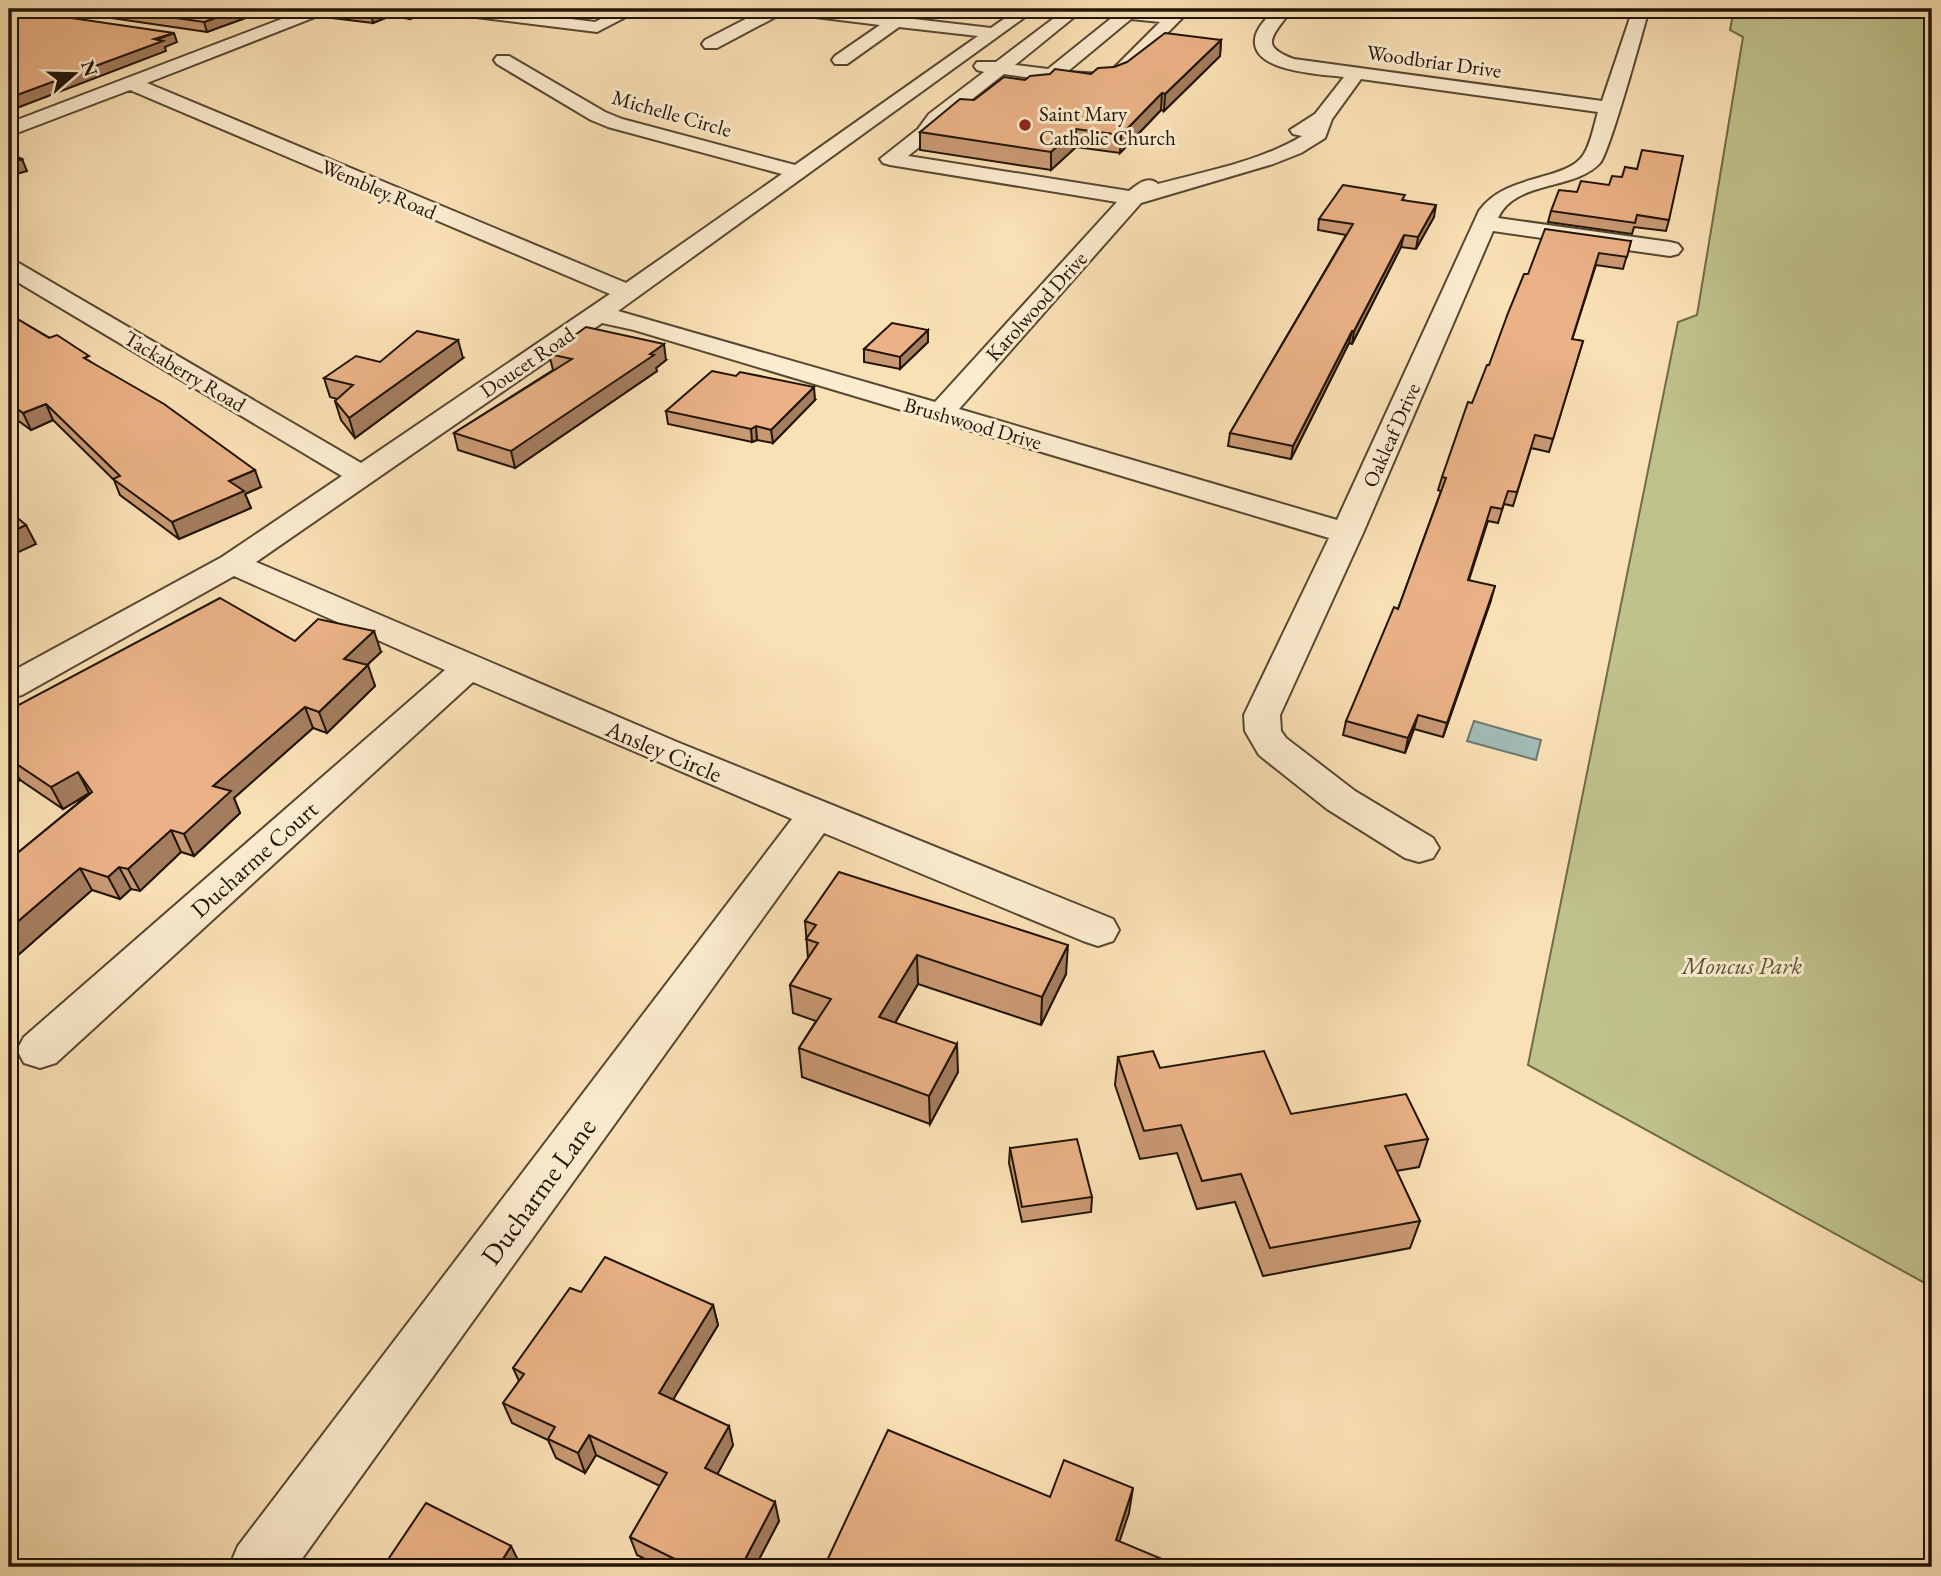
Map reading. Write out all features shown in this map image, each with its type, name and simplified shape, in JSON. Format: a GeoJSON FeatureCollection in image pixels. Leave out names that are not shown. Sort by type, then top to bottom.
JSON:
{"type":"FeatureCollection","features":[{"type":"Feature","properties":{"kind":"street"},"geometry":{"type":"LineString","coordinates":[[9,32],[80,9]]}},
{"type":"Feature","properties":{"kind":"street"},"geometry":{"type":"LineString","coordinates":[[9,130],[322,9]]}},
{"type":"Feature","properties":{"kind":"street"},"geometry":{"type":"LineString","coordinates":[[484,9],[477,12],[597,27],[633,9]]}},
{"type":"Feature","properties":{"kind":"street"},"geometry":{"type":"LineString","coordinates":[[711,44],[776,9]]}},
{"type":"Feature","properties":{"kind":"street"},"geometry":{"type":"LineString","coordinates":[[788,9],[993,33]]}},
{"type":"Feature","properties":{"kind":"street","name":"Doucet Road"},"geometry":{"type":"LineString","coordinates":[[9,687],[233,564],[629,293],[799,172],[852,151],[954,62],[1028,9]]}},
{"type":"Feature","properties":{"kind":"street"},"geometry":{"type":"LineString","coordinates":[[890,159],[925,133],[936,118],[998,68],[1076,9]]}},
{"type":"Feature","properties":{"kind":"street"},"geometry":{"type":"LineString","coordinates":[[1087,9],[1178,14]]}},
{"type":"Feature","properties":{"kind":"street","name":"Oakleaf Drive"},"geometry":{"type":"LineString","coordinates":[[1419,848],[1341,800],[1272,746],[1261,723],[1262,715],[1495,204],[1513,192],[1563,176],[1589,162],[1597,150],[1641,9]]}},
{"type":"Feature","properties":{"kind":"street","name":"Woodbriar Drive"},"geometry":{"type":"LineString","coordinates":[[1258,10],[1293,17],[1264,34],[1264,51],[1279,61],[1610,108]]}},
{"type":"Feature","properties":{"kind":"street"},"geometry":{"type":"LineString","coordinates":[[20,12],[96,23]]}},
{"type":"Feature","properties":{"kind":"street"},"geometry":{"type":"LineString","coordinates":[[1052,75],[1127,13]]}},
{"type":"Feature","properties":{"kind":"street"},"geometry":{"type":"LineString","coordinates":[[954,62],[1087,79],[1121,70],[1178,14]]}},
{"type":"Feature","properties":{"kind":"street"},"geometry":{"type":"LineString","coordinates":[[841,61],[895,22]]}},
{"type":"Feature","properties":{"kind":"street"},"geometry":{"type":"LineString","coordinates":[[205,39],[232,43]]}},
{"type":"Feature","properties":{"kind":"street","name":"Michelle Circle"},"geometry":{"type":"LineString","coordinates":[[503,60],[598,116],[615,123],[799,172]]}},
{"type":"Feature","properties":{"kind":"street","name":"Karolwood Drive"},"geometry":{"type":"LineString","coordinates":[[940,414],[1133,198],[1160,178],[1177,170],[1297,131],[1322,118],[1356,74]]}},
{"type":"Feature","properties":{"kind":"street","name":"Wembley Road"},"geometry":{"type":"LineString","coordinates":[[130,83],[629,293]]}},
{"type":"Feature","properties":{"kind":"street"},"geometry":{"type":"LineString","coordinates":[[961,98],[974,114]]}},
{"type":"Feature","properties":{"kind":"street"},"geometry":{"type":"LineString","coordinates":[[925,133],[951,129]]}},
{"type":"Feature","properties":{"kind":"street"},"geometry":{"type":"LineString","coordinates":[[852,151],[1133,198]]}},
{"type":"Feature","properties":{"kind":"street"},"geometry":{"type":"LineString","coordinates":[[1486,223],[1670,249]]}},
{"type":"Feature","properties":{"kind":"street","name":"Tackaberry Road"},"geometry":{"type":"LineString","coordinates":[[9,267],[361,475]]}},
{"type":"Feature","properties":{"kind":"street","name":"Brushwood Drive"},"geometry":{"type":"LineString","coordinates":[[598,314],[640,324],[1347,533]]}},
{"type":"Feature","properties":{"kind":"street","name":"Ansley Circle"},"geometry":{"type":"LineString","coordinates":[[233,564],[468,668],[816,815],[1098,930]]}},
{"type":"Feature","properties":{"kind":"street","name":"Ducharme Court"},"geometry":{"type":"LineString","coordinates":[[40,1051],[468,668]]}},
{"type":"Feature","properties":{"kind":"street","name":"Ducharme Lane"},"geometry":{"type":"LineString","coordinates":[[260,1567],[816,815]]}},
{"type":"Feature","properties":{"kind":"green space","name":"Moncus Park"},"geometry":{"type":"Polygon","coordinates":[[[1734,9],[1932,9],[1932,1287],[1528,1065],[1678,322],[1697,315],[1743,37],[1730,30],[1734,9]]]}},
{"type":"Feature","properties":{"kind":"water"},"geometry":{"type":"Polygon","coordinates":[[[1474,721],[1541,740],[1536,760],[1467,741],[1474,721]]]}},
{"type":"Feature","properties":{"kind":"building"},"geometry":{"type":"Polygon","coordinates":[[[9,9],[174,33],[154,39],[163,41],[9,98],[9,9]]]}},
{"type":"Feature","properties":{"kind":"building"},"geometry":{"type":"Polygon","coordinates":[[[113,9],[241,9],[204,22],[113,9]]]}},
{"type":"Feature","properties":{"kind":"building"},"geometry":{"type":"Polygon","coordinates":[[[335,9],[382,9],[371,13],[335,9]]]}},
{"type":"Feature","properties":{"kind":"building"},"geometry":{"type":"Polygon","coordinates":[[[1165,33],[1221,40],[1165,94],[1162,93],[1121,135],[1076,129],[1051,152],[920,132],[960,99],[974,100],[1004,77],[1025,80],[1030,76],[1050,74],[1055,69],[1091,74],[1098,68],[1114,67],[1127,62],[1165,33]]]}},
{"type":"Feature","properties":{"kind":"building"},"geometry":{"type":"Polygon","coordinates":[[[1642,150],[1683,156],[1669,220],[1637,215],[1635,223],[1551,211],[1559,190],[1577,192],[1581,181],[1609,185],[1612,176],[1622,177],[1625,167],[1637,169],[1642,150]]]}},
{"type":"Feature","properties":{"kind":"building"},"geometry":{"type":"Polygon","coordinates":[[[9,153],[22,159],[9,163],[9,153]]]}},
{"type":"Feature","properties":{"kind":"building"},"geometry":{"type":"Polygon","coordinates":[[[1343,185],[1405,195],[1402,200],[1436,205],[1418,237],[1404,235],[1293,446],[1230,433],[1353,224],[1319,219],[1343,185]]]}},
{"type":"Feature","properties":{"kind":"building"},"geometry":{"type":"Polygon","coordinates":[[[1545,229],[1631,241],[1627,257],[1599,253],[1572,339],[1583,341],[1553,439],[1535,435],[1517,492],[1508,491],[1502,509],[1491,507],[1468,580],[1495,586],[1447,723],[1418,715],[1408,738],[1346,721],[1394,607],[1398,609],[1446,478],[1442,477],[1468,402],[1472,403],[1489,365],[1524,274],[1528,274],[1545,229]]]}},
{"type":"Feature","properties":{"kind":"building"},"geometry":{"type":"Polygon","coordinates":[[[9,314],[49,338],[57,335],[89,356],[84,358],[164,404],[255,470],[229,481],[244,491],[172,522],[113,479],[120,476],[46,404],[23,413],[9,403],[9,314]]]}},
{"type":"Feature","properties":{"kind":"building"},"geometry":{"type":"Polygon","coordinates":[[[892,323],[928,330],[900,357],[864,349],[892,323]]]}},
{"type":"Feature","properties":{"kind":"building"},"geometry":{"type":"Polygon","coordinates":[[[586,327],[664,344],[650,354],[654,355],[511,451],[454,433],[572,359],[549,354],[586,327]]]}},
{"type":"Feature","properties":{"kind":"building"},"geometry":{"type":"Polygon","coordinates":[[[417,331],[458,340],[349,418],[335,401],[353,385],[324,378],[356,356],[380,362],[417,331]]]}},
{"type":"Feature","properties":{"kind":"building"},"geometry":{"type":"Polygon","coordinates":[[[712,371],[736,376],[740,372],[814,387],[771,430],[756,426],[751,429],[666,411],[712,371]]]}},
{"type":"Feature","properties":{"kind":"building"},"geometry":{"type":"Polygon","coordinates":[[[9,511],[26,525],[9,533],[9,511]]]}},
{"type":"Feature","properties":{"kind":"building"},"geometry":{"type":"Polygon","coordinates":[[[220,598],[295,641],[318,619],[374,631],[344,659],[368,665],[319,712],[305,707],[213,786],[231,791],[184,834],[171,830],[128,869],[119,867],[108,877],[80,868],[9,929],[9,860],[92,792],[78,772],[51,787],[9,759],[9,710],[220,598]]]}},
{"type":"Feature","properties":{"kind":"building"},"geometry":{"type":"Polygon","coordinates":[[[839,872],[1068,945],[1042,997],[917,955],[879,1017],[957,1044],[929,1096],[799,1048],[831,999],[790,985],[818,943],[806,939],[816,925],[805,921],[839,872]]]}},
{"type":"Feature","properties":{"kind":"building"},"geometry":{"type":"Polygon","coordinates":[[[1153,1051],[1160,1068],[1264,1051],[1291,1114],[1406,1094],[1428,1139],[1385,1146],[1420,1221],[1270,1248],[1241,1174],[1202,1181],[1181,1125],[1144,1131],[1118,1057],[1153,1051]]]}},
{"type":"Feature","properties":{"kind":"building"},"geometry":{"type":"Polygon","coordinates":[[[1077,1139],[1092,1197],[1022,1207],[1010,1148],[1077,1139]]]}},
{"type":"Feature","properties":{"kind":"building"},"geometry":{"type":"Polygon","coordinates":[[[605,1257],[713,1305],[659,1393],[729,1426],[705,1468],[775,1502],[741,1567],[691,1567],[630,1537],[667,1473],[589,1435],[578,1453],[548,1439],[555,1427],[503,1403],[524,1374],[513,1368],[570,1288],[581,1292],[605,1257]]]}},
{"type":"Feature","properties":{"kind":"building"},"geometry":{"type":"Polygon","coordinates":[[[888,1430],[1050,1497],[1064,1460],[1133,1488],[1116,1540],[1181,1567],[936,1567],[928,1564],[926,1567],[824,1567],[888,1430]]]}},
{"type":"Feature","properties":{"kind":"building"},"geometry":{"type":"Polygon","coordinates":[[[426,1503],[511,1546],[498,1567],[383,1567],[426,1503]]]}},
{"type":"Feature","properties":{"kind":"place","name":"Saint Mary Catholic Church"},"geometry":{"type":"Point","coordinates":[1025,125]}}]}
